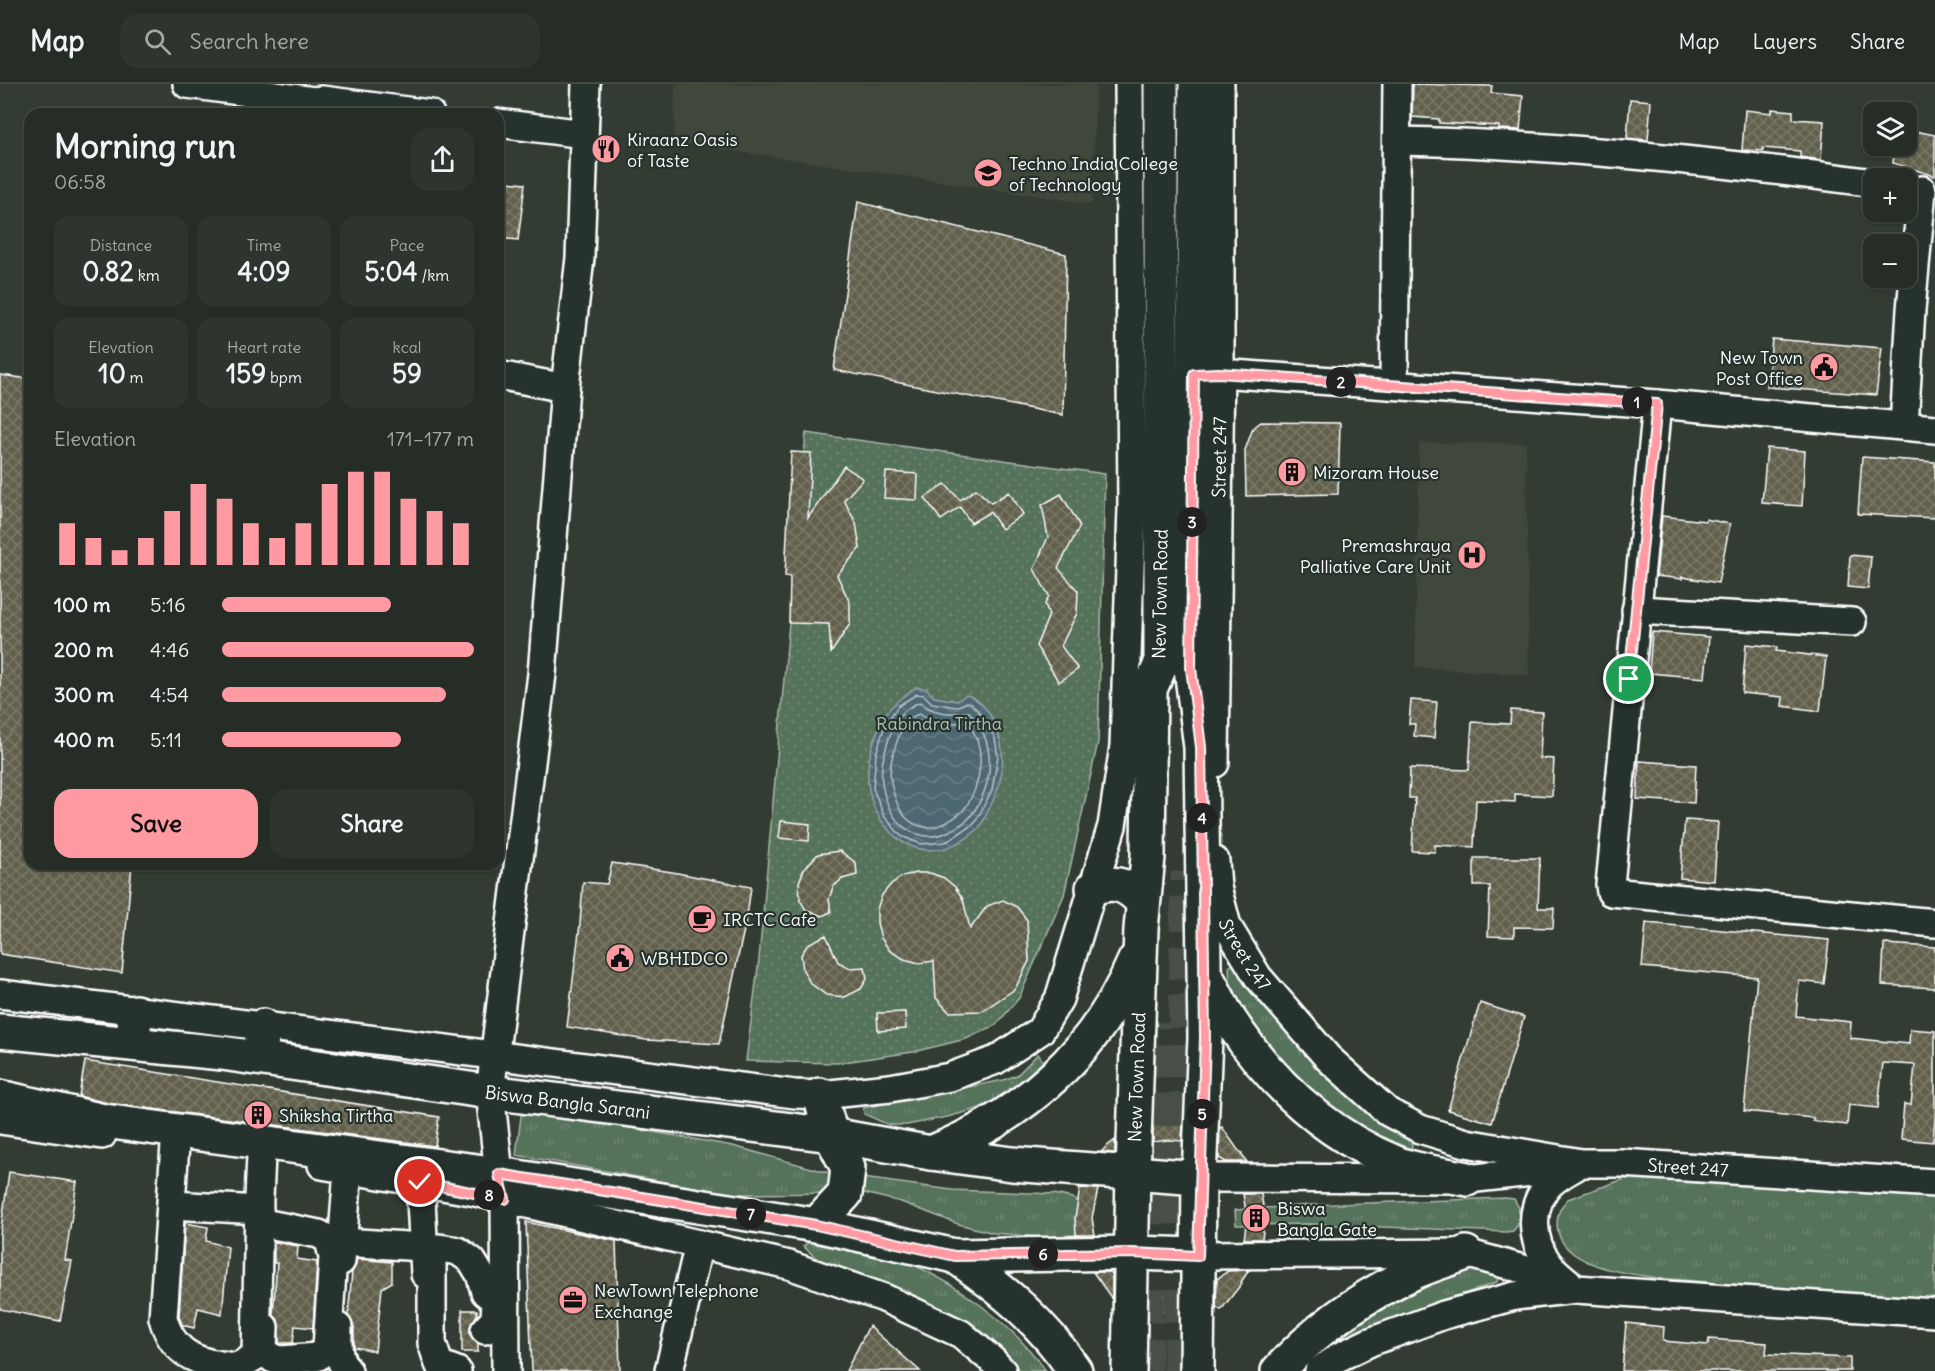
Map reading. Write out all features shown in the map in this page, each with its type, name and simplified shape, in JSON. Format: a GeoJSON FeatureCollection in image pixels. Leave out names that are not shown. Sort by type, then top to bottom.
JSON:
{"type":"FeatureCollection","features":[{"type":"Feature","properties":{"kind":"main road","name":"New Town Road"},"geometry":{"type":"LineString","coordinates":[[1132,1253],[1142,915],[1148,858],[1150,689],[1176,666],[1161,84]]}},
{"type":"Feature","properties":{"kind":"main road"},"geometry":{"type":"LineString","coordinates":[[1174,735],[1176,666],[1207,373],[1196,84]]}},
{"type":"Feature","properties":{"kind":"main road"},"geometry":{"type":"LineString","coordinates":[[1176,666],[1201,747],[1205,1038],[1199,1178],[1197,1371]]}},
{"type":"Feature","properties":{"kind":"main road"},"geometry":{"type":"LineString","coordinates":[[931,1153],[960,1141],[1007,1114],[1041,1089],[1064,1067],[1104,1017],[1121,990],[1135,961],[1142,915],[1132,890],[1117,884],[1104,884],[1093,888]]}},
{"type":"Feature","properties":{"kind":"main road"},"geometry":{"type":"LineString","coordinates":[[1204,971],[1230,1020],[1262,1066],[1301,1106],[1347,1139],[1397,1164],[1467,1179]]}},
{"type":"Feature","properties":{"kind":"main road"},"geometry":{"type":"LineString","coordinates":[[132,1044],[136,1012]]}},
{"type":"Feature","properties":{"kind":"main road"},"geometry":{"type":"LineString","coordinates":[[260,1058],[263,1026]]}},
{"type":"Feature","properties":{"kind":"main road","name":"Biswa Bangla Sarani"},"geometry":{"type":"LineString","coordinates":[[0,1031],[260,1058],[490,1092],[831,1135],[931,1153],[1012,1164],[1199,1178]]}},
{"type":"Feature","properties":{"kind":"main road"},"geometry":{"type":"LineString","coordinates":[[816,1225],[845,1194],[848,1168],[831,1135],[820,1095]]}},
{"type":"Feature","properties":{"kind":"main road"},"geometry":{"type":"LineString","coordinates":[[0,1097],[115,1129],[502,1186],[816,1225],[955,1256],[1132,1253],[1198,1256]]}},
{"type":"Feature","properties":{"kind":"main road"},"geometry":{"type":"LineString","coordinates":[[1129,1371],[1132,1253]]}},
{"type":"Feature","properties":{"kind":"main road"},"geometry":{"type":"LineString","coordinates":[[1278,1371],[1332,1321],[1373,1293],[1418,1270],[1466,1253]]}},
{"type":"Feature","properties":{"kind":"main road"},"geometry":{"type":"LineString","coordinates":[[955,1256],[1020,1305],[1046,1332],[1075,1371]]}},
{"type":"Feature","properties":{"kind":"street"},"geometry":{"type":"LineString","coordinates":[[187,84],[311,107],[322,100],[384,108]]}},
{"type":"Feature","properties":{"kind":"street"},"geometry":{"type":"LineString","coordinates":[[492,1371],[496,1367],[497,1351],[489,1340],[496,1329],[502,1186],[490,1092],[542,674],[566,388],[580,258],[586,84]]}},
{"type":"Feature","properties":{"kind":"street"},"geometry":{"type":"LineString","coordinates":[[0,994],[795,1094],[820,1095],[890,1088],[950,1077],[996,1060],[1040,1031],[1059,999],[1112,826],[1124,746],[1132,508],[1129,84]]}},
{"type":"Feature","properties":{"kind":"street","name":"Street 247"},"geometry":{"type":"LineString","coordinates":[[1220,84],[1207,373],[1214,848],[1217,887],[1227,926],[1258,977],[1328,1058],[1388,1112],[1420,1129],[1466,1143],[1581,1162],[1935,1183]]}},
{"type":"Feature","properties":{"kind":"street"},"geometry":{"type":"LineString","coordinates":[[1394,385],[1397,84]]}},
{"type":"Feature","properties":{"kind":"street"},"geometry":{"type":"LineString","coordinates":[[504,124],[584,134]]}},
{"type":"Feature","properties":{"kind":"street"},"geometry":{"type":"LineString","coordinates":[[1396,141],[1454,142],[1578,150],[1766,168],[1863,181]]}},
{"type":"Feature","properties":{"kind":"street"},"geometry":{"type":"LineString","coordinates":[[1904,426],[1921,190]]}},
{"type":"Feature","properties":{"kind":"street"},"geometry":{"type":"LineString","coordinates":[[1207,373],[1657,404],[1935,429]]}},
{"type":"Feature","properties":{"kind":"street"},"geometry":{"type":"LineString","coordinates":[[504,376],[566,388]]}},
{"type":"Feature","properties":{"kind":"street"},"geometry":{"type":"LineString","coordinates":[[1657,404],[1611,892],[1935,923]]}},
{"type":"Feature","properties":{"kind":"street"},"geometry":{"type":"LineString","coordinates":[[1636,610],[1852,622]]}},
{"type":"Feature","properties":{"kind":"street"},"geometry":{"type":"LineString","coordinates":[[0,1120],[115,1129],[176,1145],[268,1157],[420,1182],[502,1186],[699,1244],[789,1265],[884,1298],[961,1334],[1002,1371]]}},
{"type":"Feature","properties":{"kind":"street"},"geometry":{"type":"LineString","coordinates":[[176,1145],[163,1318],[167,1334],[178,1348],[192,1358],[212,1364],[235,1367],[256,1356],[262,1211],[268,1157]]}},
{"type":"Feature","properties":{"kind":"street"},"geometry":{"type":"LineString","coordinates":[[1199,1178],[1467,1179],[1532,1172],[1581,1162]]}},
{"type":"Feature","properties":{"kind":"street"},"geometry":{"type":"LineString","coordinates":[[1576,1289],[1548,1264],[1540,1249],[1535,1236],[1536,1209],[1541,1195],[1550,1183],[1581,1162]]}},
{"type":"Feature","properties":{"kind":"street"},"geometry":{"type":"LineString","coordinates":[[262,1211],[263,1349],[273,1359],[317,1357],[327,1348],[341,1169]]}},
{"type":"Feature","properties":{"kind":"street"},"geometry":{"type":"LineString","coordinates":[[420,1182],[428,1325],[426,1371]]}},
{"type":"Feature","properties":{"kind":"street"},"geometry":{"type":"LineString","coordinates":[[173,1199],[262,1211],[335,1241],[423,1247]]}},
{"type":"Feature","properties":{"kind":"street"},"geometry":{"type":"LineString","coordinates":[[335,1241],[338,1344],[341,1363],[348,1371]]}},
{"type":"Feature","properties":{"kind":"street"},"geometry":{"type":"LineString","coordinates":[[669,1371],[699,1244]]}},
{"type":"Feature","properties":{"kind":"street"},"geometry":{"type":"LineString","coordinates":[[457,1371],[440,1364],[432,1343],[432,1254],[439,1248],[458,1251],[472,1261],[480,1274],[486,1292],[496,1301],[496,1329],[506,1371]]}},
{"type":"Feature","properties":{"kind":"street"},"geometry":{"type":"LineString","coordinates":[[1198,1256],[1466,1253],[1526,1270],[1576,1289]]}},
{"type":"Feature","properties":{"kind":"street"},"geometry":{"type":"LineString","coordinates":[[1319,1371],[1337,1358],[1370,1342],[1444,1316],[1515,1296],[1576,1289],[1935,1313]]}},
{"type":"Feature","properties":{"kind":"shaded area","name":"Techno India College of Technology"},"geometry":{"type":"Polygon","coordinates":[[[675,84],[1096,84],[1092,204],[674,142],[675,84]]]}},
{"type":"Feature","properties":{"kind":"shaded area","name":"Premashraya Palliative Care Unit"},"geometry":{"type":"Polygon","coordinates":[[[1419,443],[1526,443],[1529,675],[1415,667],[1419,443]]]}},
{"type":"Feature","properties":{"kind":"green space","name":"Rabindra Tirtha"},"geometry":{"type":"Polygon","coordinates":[[[806,433],[1105,474],[1098,742],[1064,895],[1019,998],[996,1025],[966,1039],[913,1052],[837,1063],[746,1061],[759,959],[806,433]]]}},
{"type":"Feature","properties":{"kind":"green space"},"geometry":{"type":"Polygon","coordinates":[[[1233,964],[1237,965],[1385,1125],[1411,1141],[1411,1150],[1406,1153],[1393,1150],[1293,1085],[1238,1006],[1230,983],[1229,967],[1233,964]]]}},
{"type":"Feature","properties":{"kind":"green space"},"geometry":{"type":"Polygon","coordinates":[[[1038,1054],[1048,1068],[1005,1096],[977,1109],[907,1125],[889,1125],[864,1114],[863,1108],[1004,1080],[1017,1075],[1038,1054]]]}},
{"type":"Feature","properties":{"kind":"green space"},"geometry":{"type":"Polygon","coordinates":[[[522,1109],[733,1146],[833,1174],[952,1190],[1054,1194],[1072,1198],[1085,1206],[1080,1232],[1075,1235],[1039,1237],[994,1233],[958,1224],[901,1202],[864,1193],[732,1194],[516,1155],[522,1109]]]}},
{"type":"Feature","properties":{"kind":"green space"},"geometry":{"type":"Polygon","coordinates":[[[1655,1176],[1935,1197],[1935,1301],[1629,1274],[1581,1259],[1569,1250],[1561,1239],[1557,1225],[1561,1208],[1568,1199],[1630,1177],[1655,1176]]]}},
{"type":"Feature","properties":{"kind":"green space"},"geometry":{"type":"Polygon","coordinates":[[[1514,1199],[1519,1208],[1518,1225],[1513,1231],[1506,1232],[1309,1224],[1236,1225],[1235,1210],[1514,1199]]]}},
{"type":"Feature","properties":{"kind":"green space"},"geometry":{"type":"Polygon","coordinates":[[[816,1238],[891,1256],[942,1279],[1000,1321],[1033,1354],[1046,1371],[1019,1371],[1009,1357],[951,1314],[821,1262],[803,1246],[816,1238]]]}},
{"type":"Feature","properties":{"kind":"green space"},"geometry":{"type":"Polygon","coordinates":[[[1478,1267],[1494,1272],[1498,1279],[1497,1282],[1394,1320],[1320,1355],[1303,1371],[1288,1371],[1354,1315],[1456,1272],[1478,1267]]]}},
{"type":"Feature","properties":{"kind":"water"},"geometry":{"type":"Polygon","coordinates":[[[916,687],[927,689],[934,697],[957,701],[966,695],[979,702],[994,723],[1003,756],[998,788],[980,827],[955,844],[931,850],[908,845],[887,828],[871,800],[868,779],[872,747],[879,726],[892,706],[916,687]]]}},
{"type":"Feature","properties":{"kind":"building"},"geometry":{"type":"Polygon","coordinates":[[[1413,84],[1492,86],[1491,93],[1523,96],[1520,130],[1499,129],[1499,126],[1439,123],[1439,119],[1412,117],[1413,84]]]}},
{"type":"Feature","properties":{"kind":"building"},"geometry":{"type":"Polygon","coordinates":[[[1630,99],[1651,101],[1648,140],[1627,138],[1630,99]]]}},
{"type":"Feature","properties":{"kind":"building"},"geometry":{"type":"Polygon","coordinates":[[[1772,109],[1793,111],[1793,119],[1824,121],[1821,160],[1800,157],[1800,151],[1763,148],[1763,151],[1742,150],[1745,110],[1772,113],[1772,109]]]}},
{"type":"Feature","properties":{"kind":"building"},"geometry":{"type":"Polygon","coordinates":[[[1917,131],[1935,135],[1935,176],[1917,170],[1917,168],[1893,163],[1894,156],[1917,156],[1917,131]]]}},
{"type":"Feature","properties":{"kind":"building"},"geometry":{"type":"Polygon","coordinates":[[[504,182],[525,184],[518,240],[504,239],[504,182]]]}},
{"type":"Feature","properties":{"kind":"building"},"geometry":{"type":"Polygon","coordinates":[[[858,202],[1066,254],[1063,415],[834,370],[858,202]]]}},
{"type":"Feature","properties":{"kind":"building","name":"New Town Post Office"},"geometry":{"type":"Polygon","coordinates":[[[1772,339],[1882,348],[1876,395],[1767,387],[1772,339]]]}},
{"type":"Feature","properties":{"kind":"building"},"geometry":{"type":"Polygon","coordinates":[[[0,375],[24,378],[24,870],[131,870],[122,973],[0,954],[0,375]]]}},
{"type":"Feature","properties":{"kind":"building","name":"Mizoram House"},"geometry":{"type":"Polygon","coordinates":[[[1261,422],[1340,423],[1338,494],[1246,496],[1245,450],[1253,428],[1261,422]]]}},
{"type":"Feature","properties":{"kind":"building"},"geometry":{"type":"Polygon","coordinates":[[[1767,448],[1805,451],[1802,506],[1762,503],[1767,448]]]}},
{"type":"Feature","properties":{"kind":"building"},"geometry":{"type":"Polygon","coordinates":[[[791,452],[811,453],[808,518],[844,466],[863,479],[844,500],[856,523],[860,548],[837,575],[850,603],[850,624],[831,653],[829,624],[789,623],[790,577],[785,576],[791,452]]]}},
{"type":"Feature","properties":{"kind":"building"},"geometry":{"type":"Polygon","coordinates":[[[1862,457],[1935,462],[1935,518],[1858,514],[1862,457]]]}},
{"type":"Feature","properties":{"kind":"building"},"geometry":{"type":"Polygon","coordinates":[[[886,472],[918,474],[917,500],[884,498],[886,472]]]}},
{"type":"Feature","properties":{"kind":"building"},"geometry":{"type":"Polygon","coordinates":[[[945,484],[960,500],[976,489],[991,503],[1009,492],[1023,514],[1002,529],[990,512],[971,523],[960,507],[941,520],[925,498],[945,484]]]}},
{"type":"Feature","properties":{"kind":"building"},"geometry":{"type":"Polygon","coordinates":[[[1061,494],[1080,526],[1058,568],[1078,591],[1077,613],[1061,646],[1078,669],[1059,682],[1036,646],[1049,615],[1045,604],[1049,596],[1034,569],[1048,537],[1042,505],[1061,494]]]}},
{"type":"Feature","properties":{"kind":"building"},"geometry":{"type":"Polygon","coordinates":[[[1662,516],[1705,521],[1706,519],[1730,524],[1718,583],[1682,577],[1682,579],[1656,576],[1662,516]]]}},
{"type":"Feature","properties":{"kind":"building"},"geometry":{"type":"Polygon","coordinates":[[[1850,555],[1871,557],[1868,589],[1848,587],[1850,555]]]}},
{"type":"Feature","properties":{"kind":"building"},"geometry":{"type":"Polygon","coordinates":[[[1652,632],[1709,637],[1705,678],[1649,673],[1652,632]]]}},
{"type":"Feature","properties":{"kind":"building"},"geometry":{"type":"Polygon","coordinates":[[[1746,644],[1777,647],[1776,651],[1826,657],[1820,711],[1782,706],[1783,697],[1742,693],[1746,644]]]}},
{"type":"Feature","properties":{"kind":"building"},"geometry":{"type":"Polygon","coordinates":[[[1411,700],[1437,702],[1434,738],[1414,736],[1415,724],[1409,724],[1411,700]]]}},
{"type":"Feature","properties":{"kind":"building"},"geometry":{"type":"Polygon","coordinates":[[[1511,710],[1542,712],[1540,758],[1554,759],[1552,796],[1515,794],[1515,802],[1476,800],[1474,847],[1435,845],[1435,852],[1412,851],[1415,798],[1409,798],[1410,768],[1469,770],[1472,722],[1510,724],[1511,710]]]}},
{"type":"Feature","properties":{"kind":"building"},"geometry":{"type":"Polygon","coordinates":[[[1639,761],[1696,765],[1694,803],[1637,799],[1639,761]]]}},
{"type":"Feature","properties":{"kind":"building"},"geometry":{"type":"Polygon","coordinates":[[[1685,820],[1718,822],[1714,881],[1680,878],[1685,820]]]}},
{"type":"Feature","properties":{"kind":"building"},"geometry":{"type":"Polygon","coordinates":[[[781,821],[810,824],[809,841],[779,838],[781,821]]]}},
{"type":"Feature","properties":{"kind":"building"},"geometry":{"type":"Polygon","coordinates":[[[840,851],[856,863],[857,875],[842,879],[833,887],[829,899],[831,912],[822,916],[806,910],[800,900],[799,882],[804,869],[818,854],[840,851]]]}},
{"type":"Feature","properties":{"kind":"building"},"geometry":{"type":"Polygon","coordinates":[[[1474,858],[1540,858],[1538,908],[1554,908],[1553,928],[1514,927],[1514,937],[1488,936],[1490,886],[1474,886],[1474,858]]]}},
{"type":"Feature","properties":{"kind":"building"},"geometry":{"type":"Polygon","coordinates":[[[612,863],[751,887],[747,916],[719,1044],[646,1040],[567,1027],[583,882],[607,884],[612,863]]]}},
{"type":"Feature","properties":{"kind":"building"},"geometry":{"type":"Polygon","coordinates":[[[930,873],[944,878],[955,887],[963,899],[970,929],[987,906],[1003,900],[1017,907],[1027,920],[1029,961],[1015,989],[982,1011],[949,1012],[936,998],[934,961],[919,963],[904,959],[890,951],[881,938],[877,923],[877,909],[882,895],[891,884],[903,876],[930,873]]]}},
{"type":"Feature","properties":{"kind":"building"},"geometry":{"type":"Polygon","coordinates":[[[1646,923],[1829,940],[1824,984],[1799,981],[1796,1016],[1851,1022],[1850,1038],[1909,1044],[1910,1029],[1935,1031],[1933,1142],[1901,1139],[1904,1104],[1911,1105],[1915,1065],[1883,1063],[1878,1108],[1849,1105],[1847,1125],[1813,1121],[1813,1118],[1744,1111],[1757,977],[1642,967],[1646,923]]]}},
{"type":"Feature","properties":{"kind":"building"},"geometry":{"type":"Polygon","coordinates":[[[826,935],[838,962],[850,968],[865,967],[867,979],[861,989],[845,997],[826,995],[810,983],[803,970],[801,955],[808,944],[826,935]]]}},
{"type":"Feature","properties":{"kind":"building"},"geometry":{"type":"Polygon","coordinates":[[[1884,944],[1935,947],[1935,988],[1882,985],[1884,944]]]}},
{"type":"Feature","properties":{"kind":"building"},"geometry":{"type":"Polygon","coordinates":[[[1480,1003],[1524,1017],[1492,1123],[1448,1110],[1480,1003]]]}},
{"type":"Feature","properties":{"kind":"building"},"geometry":{"type":"Polygon","coordinates":[[[905,1012],[906,1029],[878,1031],[877,1013],[905,1012]]]}},
{"type":"Feature","properties":{"kind":"building","name":"Shiksha Tirtha"},"geometry":{"type":"Polygon","coordinates":[[[85,1061],[439,1117],[435,1146],[107,1103],[79,1096],[85,1061]]]}},
{"type":"Feature","properties":{"kind":"building"},"geometry":{"type":"Polygon","coordinates":[[[1183,1123],[1182,1141],[1153,1142],[1153,1124],[1183,1123]]]}},
{"type":"Feature","properties":{"kind":"building"},"geometry":{"type":"Polygon","coordinates":[[[1222,1127],[1247,1162],[1226,1162],[1219,1158],[1220,1128],[1222,1127]]]}},
{"type":"Feature","properties":{"kind":"building"},"geometry":{"type":"Polygon","coordinates":[[[1115,1140],[1115,1153],[1101,1152],[1106,1147],[1115,1140]]]}},
{"type":"Feature","properties":{"kind":"building"},"geometry":{"type":"Polygon","coordinates":[[[9,1172],[77,1182],[65,1260],[72,1261],[60,1321],[0,1309],[0,1235],[9,1172]]]}},
{"type":"Feature","properties":{"kind":"building"},"geometry":{"type":"Polygon","coordinates":[[[1080,1188],[1098,1189],[1092,1218],[1095,1235],[1076,1235],[1075,1218],[1080,1188]]]}},
{"type":"Feature","properties":{"kind":"building"},"geometry":{"type":"Polygon","coordinates":[[[1243,1194],[1261,1194],[1265,1217],[1262,1239],[1244,1239],[1247,1218],[1243,1194]]]}},
{"type":"Feature","properties":{"kind":"building","name":"NewTown Telephone Exchange"},"geometry":{"type":"Polygon","coordinates":[[[526,1222],[616,1241],[620,1371],[532,1371],[526,1222]]]}},
{"type":"Feature","properties":{"kind":"building"},"geometry":{"type":"Polygon","coordinates":[[[185,1223],[208,1227],[206,1241],[228,1247],[222,1314],[198,1308],[194,1328],[182,1325],[179,1316],[185,1223]]]}},
{"type":"Feature","properties":{"kind":"building"},"geometry":{"type":"Polygon","coordinates":[[[274,1242],[298,1246],[297,1259],[317,1262],[313,1328],[295,1326],[293,1343],[279,1343],[278,1320],[273,1314],[277,1263],[274,1263],[274,1242]]]}},
{"type":"Feature","properties":{"kind":"building"},"geometry":{"type":"Polygon","coordinates":[[[357,1259],[392,1262],[392,1282],[382,1288],[375,1351],[354,1347],[354,1327],[348,1316],[352,1272],[357,1259]]]}},
{"type":"Feature","properties":{"kind":"building"},"geometry":{"type":"Polygon","coordinates":[[[1249,1270],[1221,1310],[1216,1307],[1217,1279],[1228,1271],[1249,1270]]]}},
{"type":"Feature","properties":{"kind":"building"},"geometry":{"type":"Polygon","coordinates":[[[1093,1272],[1110,1272],[1112,1299],[1093,1272]]]}},
{"type":"Feature","properties":{"kind":"building"},"geometry":{"type":"Polygon","coordinates":[[[1149,1292],[1179,1294],[1179,1312],[1149,1310],[1149,1292]]]}},
{"type":"Feature","properties":{"kind":"building"},"geometry":{"type":"Polygon","coordinates":[[[462,1310],[477,1310],[477,1315],[470,1327],[470,1335],[478,1343],[478,1352],[462,1352],[462,1310]]]}},
{"type":"Feature","properties":{"kind":"building"},"geometry":{"type":"Polygon","coordinates":[[[1626,1323],[1664,1327],[1663,1341],[1708,1345],[1709,1339],[1767,1343],[1766,1354],[1850,1358],[1850,1371],[1622,1371],[1626,1323]]]}},
{"type":"Feature","properties":{"kind":"building"},"geometry":{"type":"Polygon","coordinates":[[[869,1326],[920,1371],[846,1371],[869,1326]]]}},
{"type":"Feature","properties":{"kind":"tunnel"},"geometry":{"type":"LineString","coordinates":[[1180,1371],[1187,872]]}},
{"type":"Feature","properties":{"kind":"tunnel"},"geometry":{"type":"LineString","coordinates":[[1146,1371],[1154,1022]]}},
{"type":"Feature","properties":{"kind":"place","name":"Kiraanz Oasis of Taste"},"geometry":{"type":"Point","coordinates":[606,149]}},
{"type":"Feature","properties":{"kind":"place","name":"Techno India College of Technology"},"geometry":{"type":"Point","coordinates":[988,173]}},
{"type":"Feature","properties":{"kind":"place","name":"New Town Post Office"},"geometry":{"type":"Point","coordinates":[1824,367]}},
{"type":"Feature","properties":{"kind":"place","name":"Mizoram House"},"geometry":{"type":"Point","coordinates":[1292,472]}},
{"type":"Feature","properties":{"kind":"place","name":"Premashraya Palliative Care Unit"},"geometry":{"type":"Point","coordinates":[1472,555]}},
{"type":"Feature","properties":{"kind":"place","name":"IRCTC Cafe"},"geometry":{"type":"Point","coordinates":[702,919]}},
{"type":"Feature","properties":{"kind":"place","name":"WBHIDCO"},"geometry":{"type":"Point","coordinates":[620,958]}},
{"type":"Feature","properties":{"kind":"place","name":"Shiksha Tirtha"},"geometry":{"type":"Point","coordinates":[258,1115]}},
{"type":"Feature","properties":{"kind":"place","name":"Biswa Bangla Gate"},"geometry":{"type":"Point","coordinates":[1256,1218]}},
{"type":"Feature","properties":{"kind":"place","name":"NewTown Telephone Exchange"},"geometry":{"type":"Point","coordinates":[573,1300]}},
{"type":"Feature","properties":{"kind":"route"},"geometry":{"type":"LineString","coordinates":[[420,1182],[505,1199],[499,1174],[816,1225],[955,1256],[1132,1253],[1198,1256],[1205,1038],[1201,747],[1191,668],[1194,374],[1219,373],[1657,404],[1629,679]]}}]}
